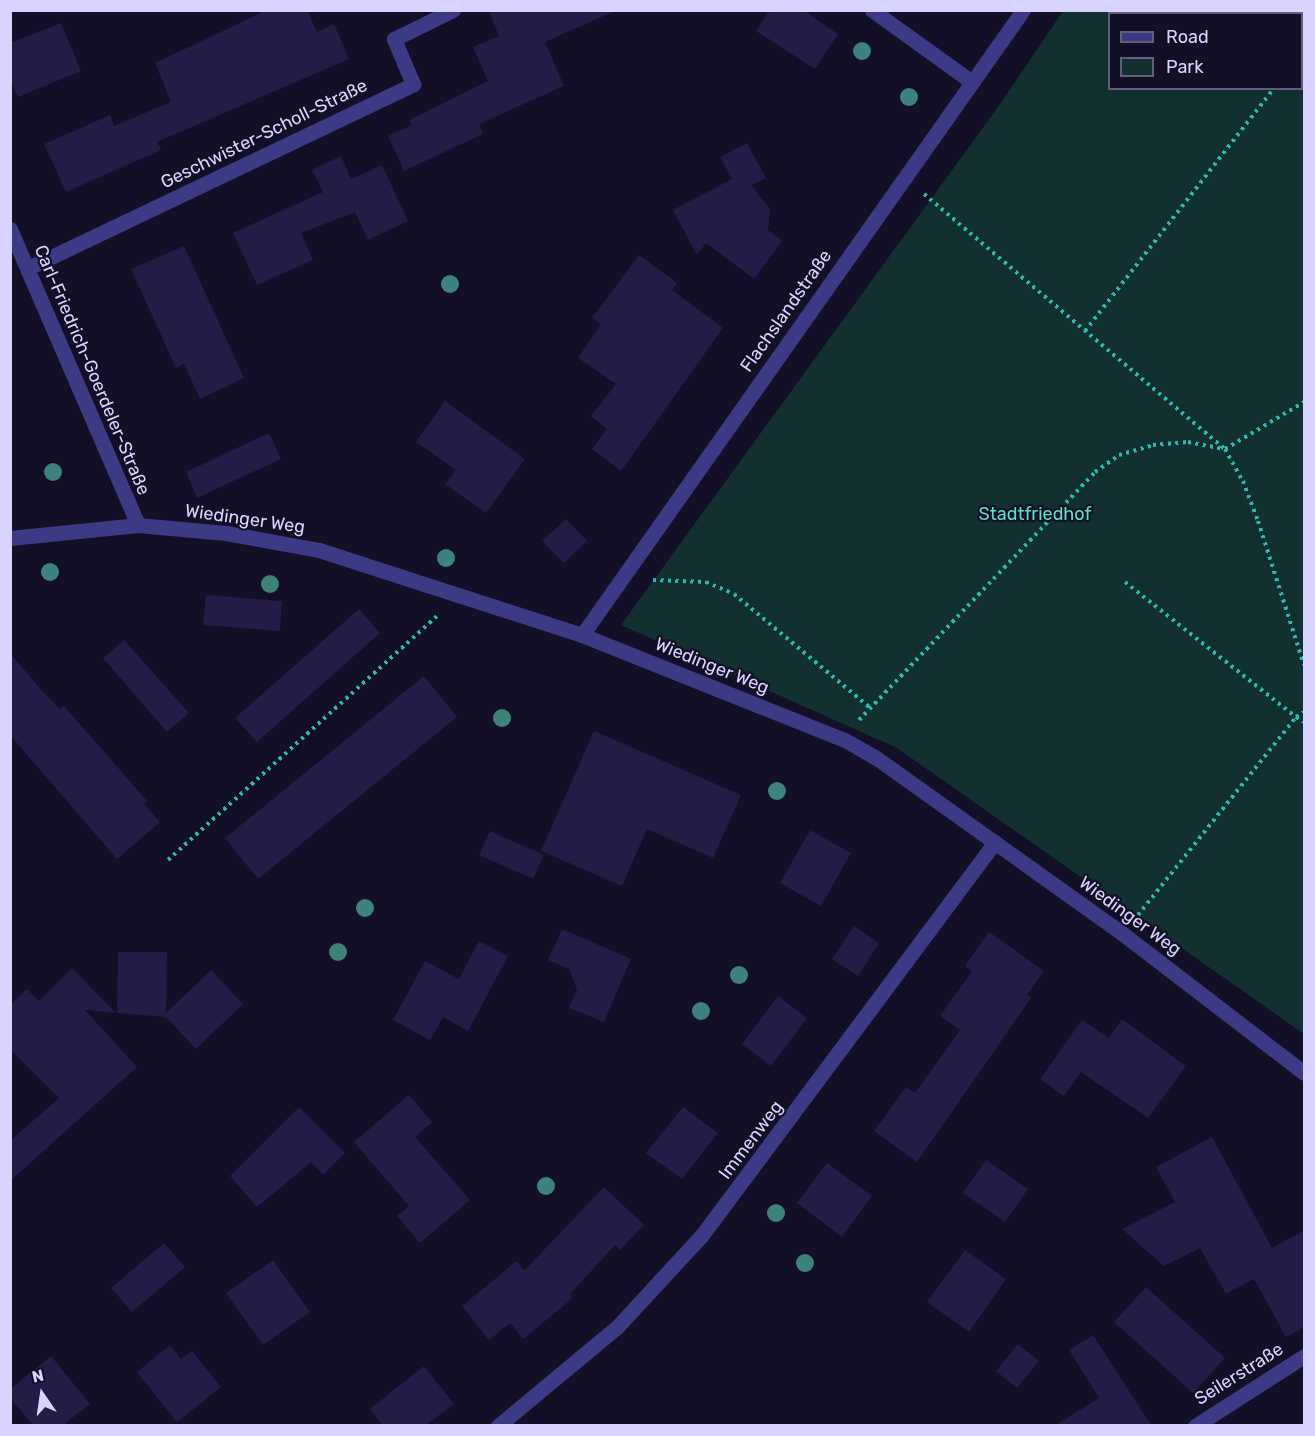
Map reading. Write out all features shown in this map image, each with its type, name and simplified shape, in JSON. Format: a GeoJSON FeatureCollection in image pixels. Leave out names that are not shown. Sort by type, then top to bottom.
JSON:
{"type":"FeatureCollection","features":[{"type":"Feature","properties":{"kind":"street","name":"Geschwister-Scholl-Straße"},"geometry":{"type":"LineString","coordinates":[[28,268],[413,84],[394,39],[453,10]]}},
{"type":"Feature","properties":{"kind":"street"},"geometry":{"type":"LineString","coordinates":[[872,10],[972,82]]}},
{"type":"Feature","properties":{"kind":"street","name":"Flachslandstraße"},"geometry":{"type":"LineString","coordinates":[[582,635],[1023,10]]}},
{"type":"Feature","properties":{"kind":"street","name":"Carl-Friedrich-Goerdeler-Straße"},"geometry":{"type":"LineString","coordinates":[[10,230],[138,525]]}},
{"type":"Feature","properties":{"kind":"street","name":"Wiedinger Weg"},"geometry":{"type":"LineString","coordinates":[[10,538],[138,525],[225,533],[319,550],[582,635],[845,740],[875,757],[1123,934],[1305,1073]]}},
{"type":"Feature","properties":{"kind":"street","name":"Immenweg"},"geometry":{"type":"LineString","coordinates":[[498,1425],[618,1326],[702,1235],[995,842]]}},
{"type":"Feature","properties":{"kind":"street","name":"Seilerstraße"},"geometry":{"type":"LineString","coordinates":[[1195,1425],[1305,1356]]}},
{"type":"Feature","properties":{"kind":"path"},"geometry":{"type":"LineString","coordinates":[[1085,331],[1272,90]]}},
{"type":"Feature","properties":{"kind":"path"},"geometry":{"type":"LineString","coordinates":[[904,179],[1225,449],[1243,481],[1258,521],[1305,665]]}},
{"type":"Feature","properties":{"kind":"path"},"geometry":{"type":"LineString","coordinates":[[845,740],[869,707],[1095,472],[1119,455],[1153,445],[1188,442],[1225,449],[1305,402]]}},
{"type":"Feature","properties":{"kind":"path"},"geometry":{"type":"LineString","coordinates":[[653,580],[706,582],[734,594],[869,707]]}},
{"type":"Feature","properties":{"kind":"path"},"geometry":{"type":"LineString","coordinates":[[1125,582],[1305,722]]}},
{"type":"Feature","properties":{"kind":"path"},"geometry":{"type":"LineString","coordinates":[[168,860],[460,596]]}},
{"type":"Feature","properties":{"kind":"path"},"geometry":{"type":"LineString","coordinates":[[1123,934],[1296,717],[1305,712]]}},
{"type":"Feature","properties":{"kind":"green space","name":"Stadtfriedhof"},"geometry":{"type":"Polygon","coordinates":[[[1063,11],[1304,11],[1304,1034],[897,748],[621,625],[998,107],[1063,11]]]}},
{"type":"Feature","properties":{"kind":"building"},"geometry":{"type":"Polygon","coordinates":[[[267,10],[307,10],[317,32],[334,24],[349,59],[157,142],[161,150],[66,192],[44,144],[110,115],[114,126],[171,102],[155,63],[267,10]]]}},
{"type":"Feature","properties":{"kind":"building"},"geometry":{"type":"Polygon","coordinates":[[[488,10],[617,10],[545,42],[564,86],[479,124],[483,134],[404,171],[388,136],[412,125],[409,120],[488,81],[473,47],[499,36],[488,10]]]}},
{"type":"Feature","properties":{"kind":"building"},"geometry":{"type":"Polygon","coordinates":[[[770,10],[803,10],[838,34],[815,69],[756,31],[770,10]]]}},
{"type":"Feature","properties":{"kind":"building"},"geometry":{"type":"Polygon","coordinates":[[[61,23],[81,71],[18,97],[10,80],[10,43],[61,23]]]}},
{"type":"Feature","properties":{"kind":"building"},"geometry":{"type":"Polygon","coordinates":[[[747,143],[766,178],[751,185],[770,209],[768,230],[782,241],[754,279],[706,243],[697,255],[673,210],[732,179],[720,157],[747,143]]]}},
{"type":"Feature","properties":{"kind":"building"},"geometry":{"type":"Polygon","coordinates":[[[341,156],[351,179],[382,165],[408,221],[368,240],[355,212],[301,233],[313,260],[257,285],[233,233],[323,192],[312,170],[341,156]]]}},
{"type":"Feature","properties":{"kind":"building"},"geometry":{"type":"Polygon","coordinates":[[[184,246],[244,378],[200,399],[184,364],[176,368],[131,269],[184,246]]]}},
{"type":"Feature","properties":{"kind":"building"},"geometry":{"type":"Polygon","coordinates":[[[639,255],[677,283],[672,290],[723,328],[621,471],[592,449],[607,429],[591,416],[616,384],[578,358],[601,324],[592,318],[639,255]]]}},
{"type":"Feature","properties":{"kind":"building"},"geometry":{"type":"Polygon","coordinates":[[[445,401],[525,459],[486,513],[445,484],[456,470],[416,442],[445,401]]]}},
{"type":"Feature","properties":{"kind":"building"},"geometry":{"type":"Polygon","coordinates":[[[269,433],[281,459],[197,498],[186,472],[269,433]]]}},
{"type":"Feature","properties":{"kind":"building"},"geometry":{"type":"Polygon","coordinates":[[[566,519],[587,541],[564,563],[542,541],[566,519]]]}},
{"type":"Feature","properties":{"kind":"building"},"geometry":{"type":"Polygon","coordinates":[[[206,595],[282,601],[280,631],[203,625],[206,595]]]}},
{"type":"Feature","properties":{"kind":"building"},"geometry":{"type":"Polygon","coordinates":[[[359,609],[380,633],[257,742],[235,718],[359,609]]]}},
{"type":"Feature","properties":{"kind":"building"},"geometry":{"type":"Polygon","coordinates":[[[124,640],[189,713],[167,732],[103,658],[124,640]]]}},
{"type":"Feature","properties":{"kind":"building"},"geometry":{"type":"Polygon","coordinates":[[[10,653],[60,709],[64,706],[147,801],[144,804],[160,822],[117,859],[10,735],[10,653]]]}},
{"type":"Feature","properties":{"kind":"building"},"geometry":{"type":"Polygon","coordinates":[[[424,676],[457,717],[258,879],[225,838],[424,676]]]}},
{"type":"Feature","properties":{"kind":"building"},"geometry":{"type":"Polygon","coordinates":[[[594,731],[741,795],[713,858],[647,829],[622,886],[541,851],[594,731]]]}},
{"type":"Feature","properties":{"kind":"building"},"geometry":{"type":"Polygon","coordinates":[[[810,830],[851,853],[821,906],[780,883],[810,830]]]}},
{"type":"Feature","properties":{"kind":"building"},"geometry":{"type":"Polygon","coordinates":[[[490,831],[544,855],[533,879],[479,855],[490,831]]]}},
{"type":"Feature","properties":{"kind":"building"},"geometry":{"type":"Polygon","coordinates":[[[854,926],[879,943],[858,976],[832,959],[854,926]]]}},
{"type":"Feature","properties":{"kind":"building"},"geometry":{"type":"Polygon","coordinates":[[[562,929],[631,959],[604,1022],[569,1008],[577,990],[569,969],[548,960],[562,929]]]}},
{"type":"Feature","properties":{"kind":"building"},"geometry":{"type":"Polygon","coordinates":[[[989,932],[1044,971],[1027,995],[1031,998],[917,1162],[874,1131],[906,1087],[915,1093],[960,1030],[940,1016],[972,971],[965,966],[989,932]]]}},
{"type":"Feature","properties":{"kind":"building"},"geometry":{"type":"Polygon","coordinates":[[[479,941],[508,956],[468,1031],[443,1017],[430,1040],[393,1020],[425,961],[459,979],[479,941]]]}},
{"type":"Feature","properties":{"kind":"building"},"geometry":{"type":"Polygon","coordinates":[[[118,952],[167,952],[166,1013],[211,970],[243,1004],[196,1049],[166,1017],[117,1013],[118,952]]]}},
{"type":"Feature","properties":{"kind":"building"},"geometry":{"type":"Polygon","coordinates":[[[72,968],[116,1013],[85,1010],[137,1067],[10,1181],[10,1141],[59,1098],[10,1049],[10,1005],[27,989],[39,1001],[72,968]]]}},
{"type":"Feature","properties":{"kind":"building"},"geometry":{"type":"Polygon","coordinates":[[[778,996],[807,1018],[771,1066],[742,1044],[778,996]]]}},
{"type":"Feature","properties":{"kind":"building"},"geometry":{"type":"Polygon","coordinates":[[[1122,1019],[1186,1066],[1148,1118],[1081,1072],[1064,1096],[1040,1079],[1082,1020],[1109,1038],[1122,1019]]]}},
{"type":"Feature","properties":{"kind":"building"},"geometry":{"type":"Polygon","coordinates":[[[409,1095],[432,1122],[415,1137],[470,1200],[420,1243],[397,1216],[409,1206],[354,1142],[409,1095]]]}},
{"type":"Feature","properties":{"kind":"building"},"geometry":{"type":"Polygon","coordinates":[[[299,1107],[345,1153],[323,1175],[311,1162],[257,1207],[230,1176],[299,1107]]]}},
{"type":"Feature","properties":{"kind":"building"},"geometry":{"type":"Polygon","coordinates":[[[683,1107],[718,1133],[682,1179],[646,1153],[683,1107]]]}},
{"type":"Feature","properties":{"kind":"building"},"geometry":{"type":"Polygon","coordinates":[[[1212,1137],[1272,1248],[1305,1230],[1305,1327],[1286,1337],[1254,1279],[1226,1294],[1200,1248],[1164,1266],[1122,1229],[1175,1202],[1156,1167],[1212,1137]]]}},
{"type":"Feature","properties":{"kind":"building"},"geometry":{"type":"Polygon","coordinates":[[[986,1160],[1028,1189],[1005,1222],[963,1193],[986,1160]]]}},
{"type":"Feature","properties":{"kind":"building"},"geometry":{"type":"Polygon","coordinates":[[[827,1163],[872,1196],[842,1237],[797,1203],[827,1163]]]}},
{"type":"Feature","properties":{"kind":"building"},"geometry":{"type":"Polygon","coordinates":[[[604,1187],[644,1225],[620,1250],[615,1245],[570,1294],[573,1298],[523,1339],[510,1323],[489,1340],[462,1306],[517,1261],[524,1271],[604,1187]]]}},
{"type":"Feature","properties":{"kind":"building"},"geometry":{"type":"Polygon","coordinates":[[[164,1243],[185,1267],[132,1312],[111,1288],[164,1243]]]}},
{"type":"Feature","properties":{"kind":"building"},"geometry":{"type":"Polygon","coordinates":[[[965,1250],[1006,1279],[969,1332],[927,1302],[965,1250]]]}},
{"type":"Feature","properties":{"kind":"building"},"geometry":{"type":"Polygon","coordinates":[[[273,1260],[310,1312],[263,1345],[226,1293],[273,1260]]]}},
{"type":"Feature","properties":{"kind":"building"},"geometry":{"type":"Polygon","coordinates":[[[1146,1287],[1225,1358],[1193,1393],[1114,1322],[1146,1287]]]}},
{"type":"Feature","properties":{"kind":"building"},"geometry":{"type":"Polygon","coordinates":[[[1093,1335],[1151,1425],[1056,1425],[1099,1398],[1069,1350],[1093,1335]]]}},
{"type":"Feature","properties":{"kind":"building"},"geometry":{"type":"Polygon","coordinates":[[[1018,1344],[1039,1361],[1017,1388],[996,1371],[1018,1344]]]}},
{"type":"Feature","properties":{"kind":"building"},"geometry":{"type":"Polygon","coordinates":[[[170,1345],[181,1359],[192,1351],[221,1387],[177,1422],[137,1372],[170,1345]]]}},
{"type":"Feature","properties":{"kind":"building"},"geometry":{"type":"Polygon","coordinates":[[[51,1356],[90,1404],[63,1425],[33,1425],[10,1398],[10,1389],[51,1356]]]}},
{"type":"Feature","properties":{"kind":"building"},"geometry":{"type":"Polygon","coordinates":[[[424,1366],[454,1404],[426,1425],[382,1425],[370,1409],[424,1366]]]}}]}
